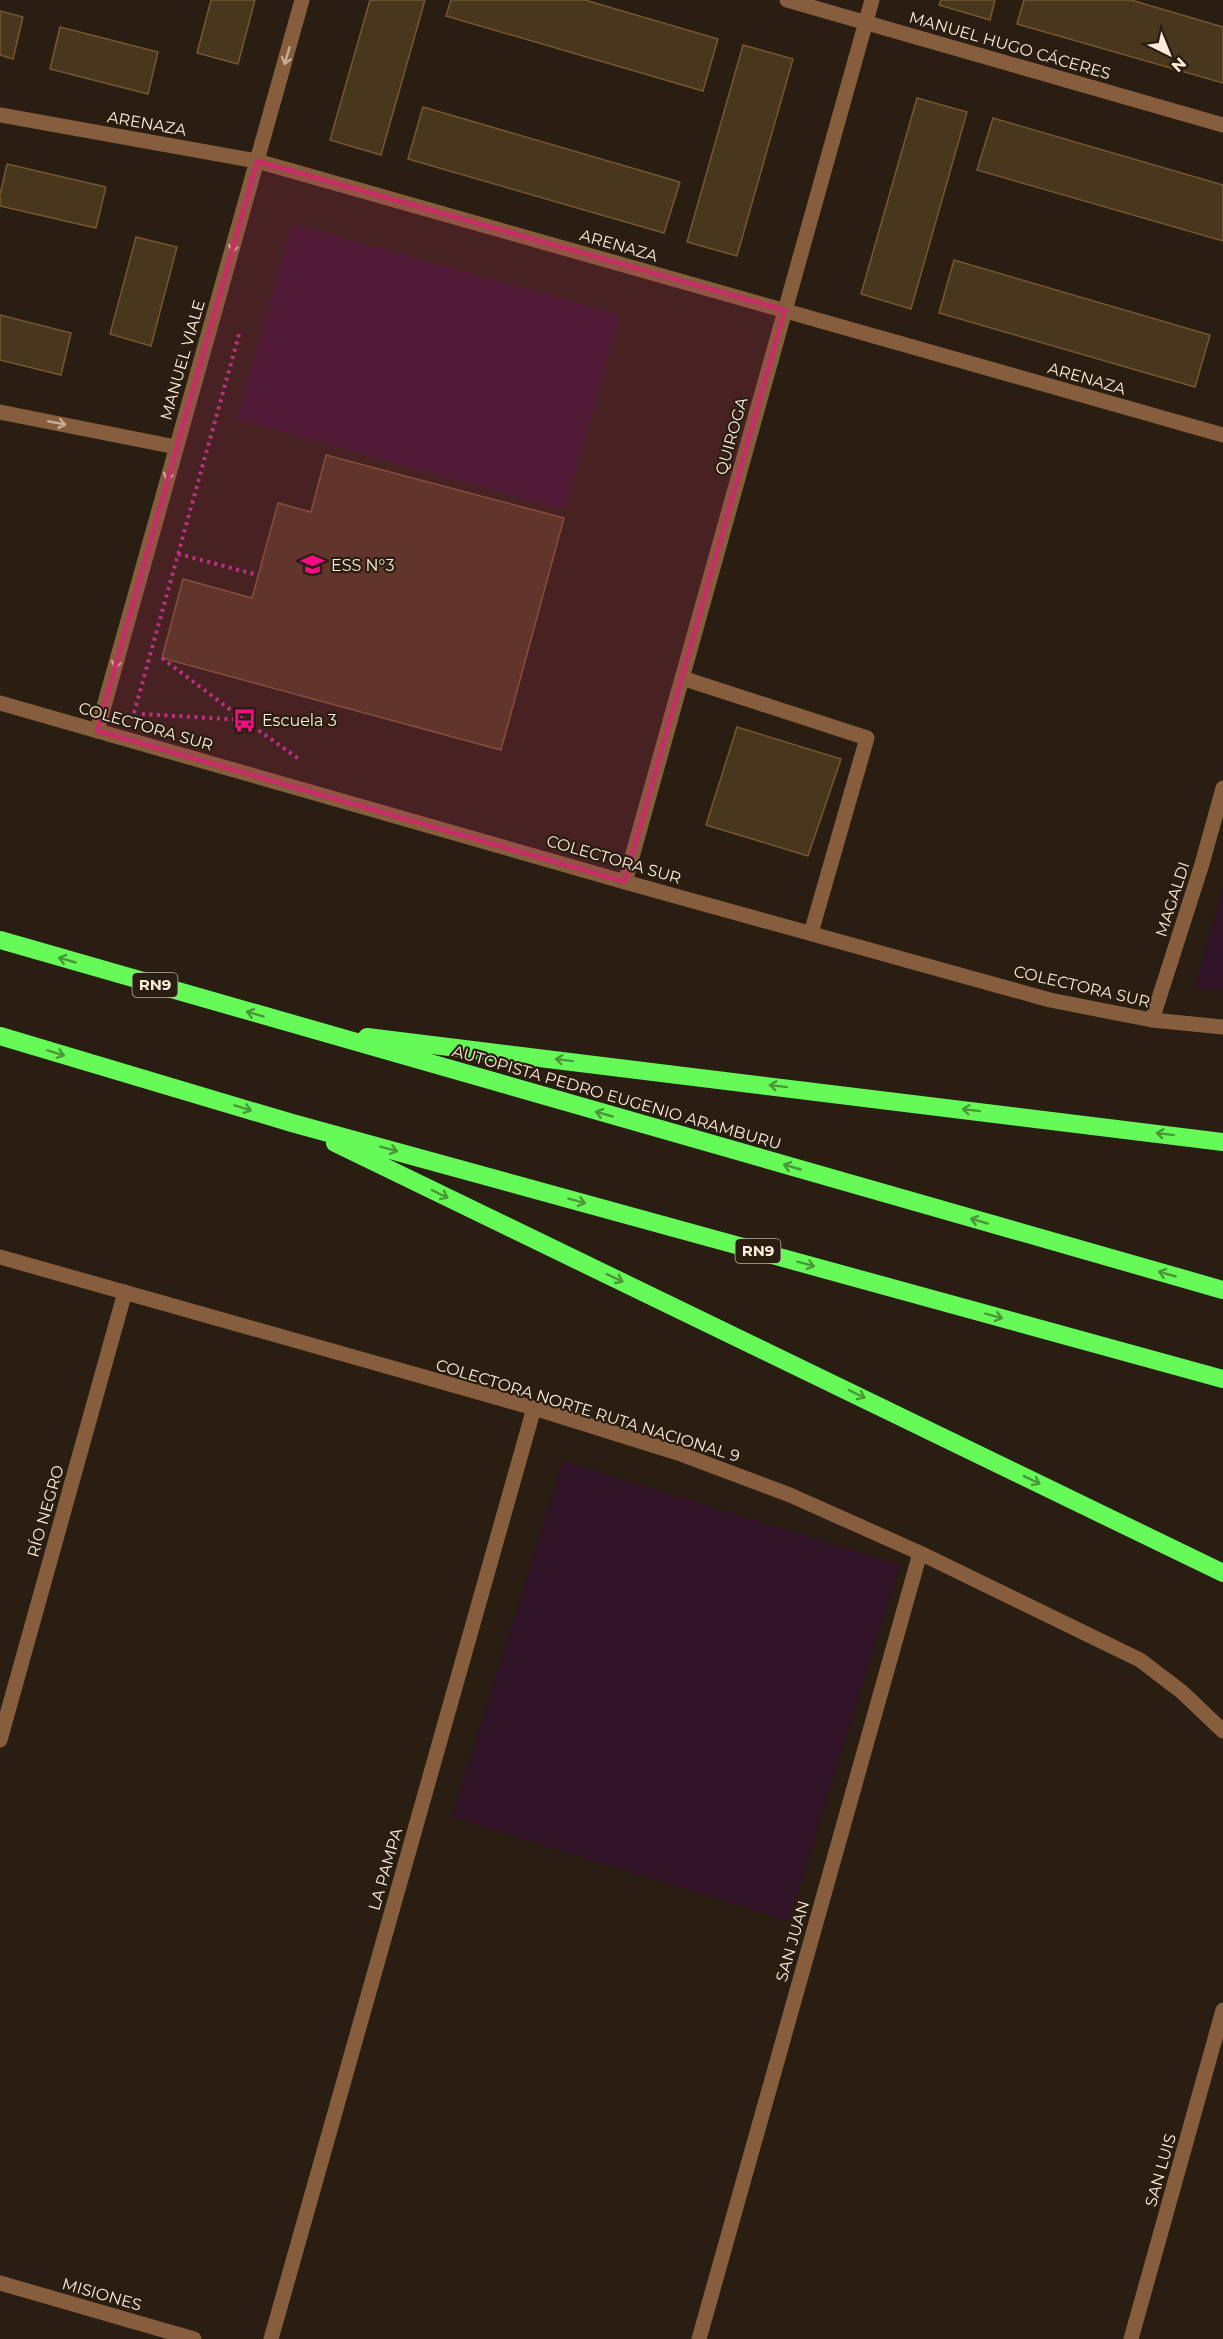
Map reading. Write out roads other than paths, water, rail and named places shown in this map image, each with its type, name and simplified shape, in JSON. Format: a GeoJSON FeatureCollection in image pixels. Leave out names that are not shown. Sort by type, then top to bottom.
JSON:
{"type":"FeatureCollection","features":[{"type":"Feature","properties":{"kind":"highway","name":"AUTOPISTA PEDRO EUGENIO ARAMBURU"},"geometry":{"type":"LineString","coordinates":[[0,940],[1223,1290]]}},
{"type":"Feature","properties":{"kind":"highway"},"geometry":{"type":"LineString","coordinates":[[311,1030],[1223,1142]]}},
{"type":"Feature","properties":{"kind":"highway","name":"RN9"},"geometry":{"type":"LineString","coordinates":[[0,1036],[292,1123],[1223,1379]]}},
{"type":"Feature","properties":{"kind":"highway"},"geometry":{"type":"LineString","coordinates":[[292,1123],[1223,1572]]}},
{"type":"Feature","properties":{"kind":"street","name":"MANUEL VIALE"},"geometry":{"type":"LineString","coordinates":[[97,730],[302,0]]}},
{"type":"Feature","properties":{"kind":"street","name":"MANUEL HUGO CÁCERES"},"geometry":{"type":"LineString","coordinates":[[787,0],[1223,125]]}},
{"type":"Feature","properties":{"kind":"street","name":"QUIROGA"},"geometry":{"type":"LineString","coordinates":[[625,882],[872,0]]}},
{"type":"Feature","properties":{"kind":"street","name":"ARENAZA"},"geometry":{"type":"LineString","coordinates":[[0,115],[257,161],[1223,435]]}},
{"type":"Feature","properties":{"kind":"street"},"geometry":{"type":"LineString","coordinates":[[0,412],[176,447]]}},
{"type":"Feature","properties":{"kind":"street"},"geometry":{"type":"LineString","coordinates":[[682,678],[867,738],[811,933]]}},
{"type":"Feature","properties":{"kind":"street","name":"COLECTORA SUR"},"geometry":{"type":"LineString","coordinates":[[0,703],[625,882],[1050,1000],[1152,1020],[1223,1027]]}},
{"type":"Feature","properties":{"kind":"street","name":"MAGALDI"},"geometry":{"type":"LineString","coordinates":[[1152,1020],[1202,864],[1223,788]]}},
{"type":"Feature","properties":{"kind":"street","name":"COLECTORA NORTE RUTA NACIONAL 9"},"geometry":{"type":"LineString","coordinates":[[0,1257],[534,1408],[678,1453],[790,1495],[920,1553],[1140,1660],[1182,1692],[1223,1731]]}},
{"type":"Feature","properties":{"kind":"street","name":"RÍO NEGRO"},"geometry":{"type":"LineString","coordinates":[[0,1740],[125,1292]]}},
{"type":"Feature","properties":{"kind":"street","name":"LA PAMPA"},"geometry":{"type":"LineString","coordinates":[[271,2339],[534,1408]]}},
{"type":"Feature","properties":{"kind":"street","name":"SAN JUAN"},"geometry":{"type":"LineString","coordinates":[[699,2339],[920,1553]]}},
{"type":"Feature","properties":{"kind":"street","name":"SAN LUIS"},"geometry":{"type":"LineString","coordinates":[[1131,2339],[1223,2010]]}},
{"type":"Feature","properties":{"kind":"street","name":"MISIONES"},"geometry":{"type":"LineString","coordinates":[[0,2283],[194,2339]]}},
{"type":"Feature","properties":{"kind":"place","name":"ESS N°3"},"geometry":{"type":"Point","coordinates":[313,565]}},
{"type":"Feature","properties":{"kind":"place","name":"Escuela 3"},"geometry":{"type":"Point","coordinates":[244,720]}}]}
